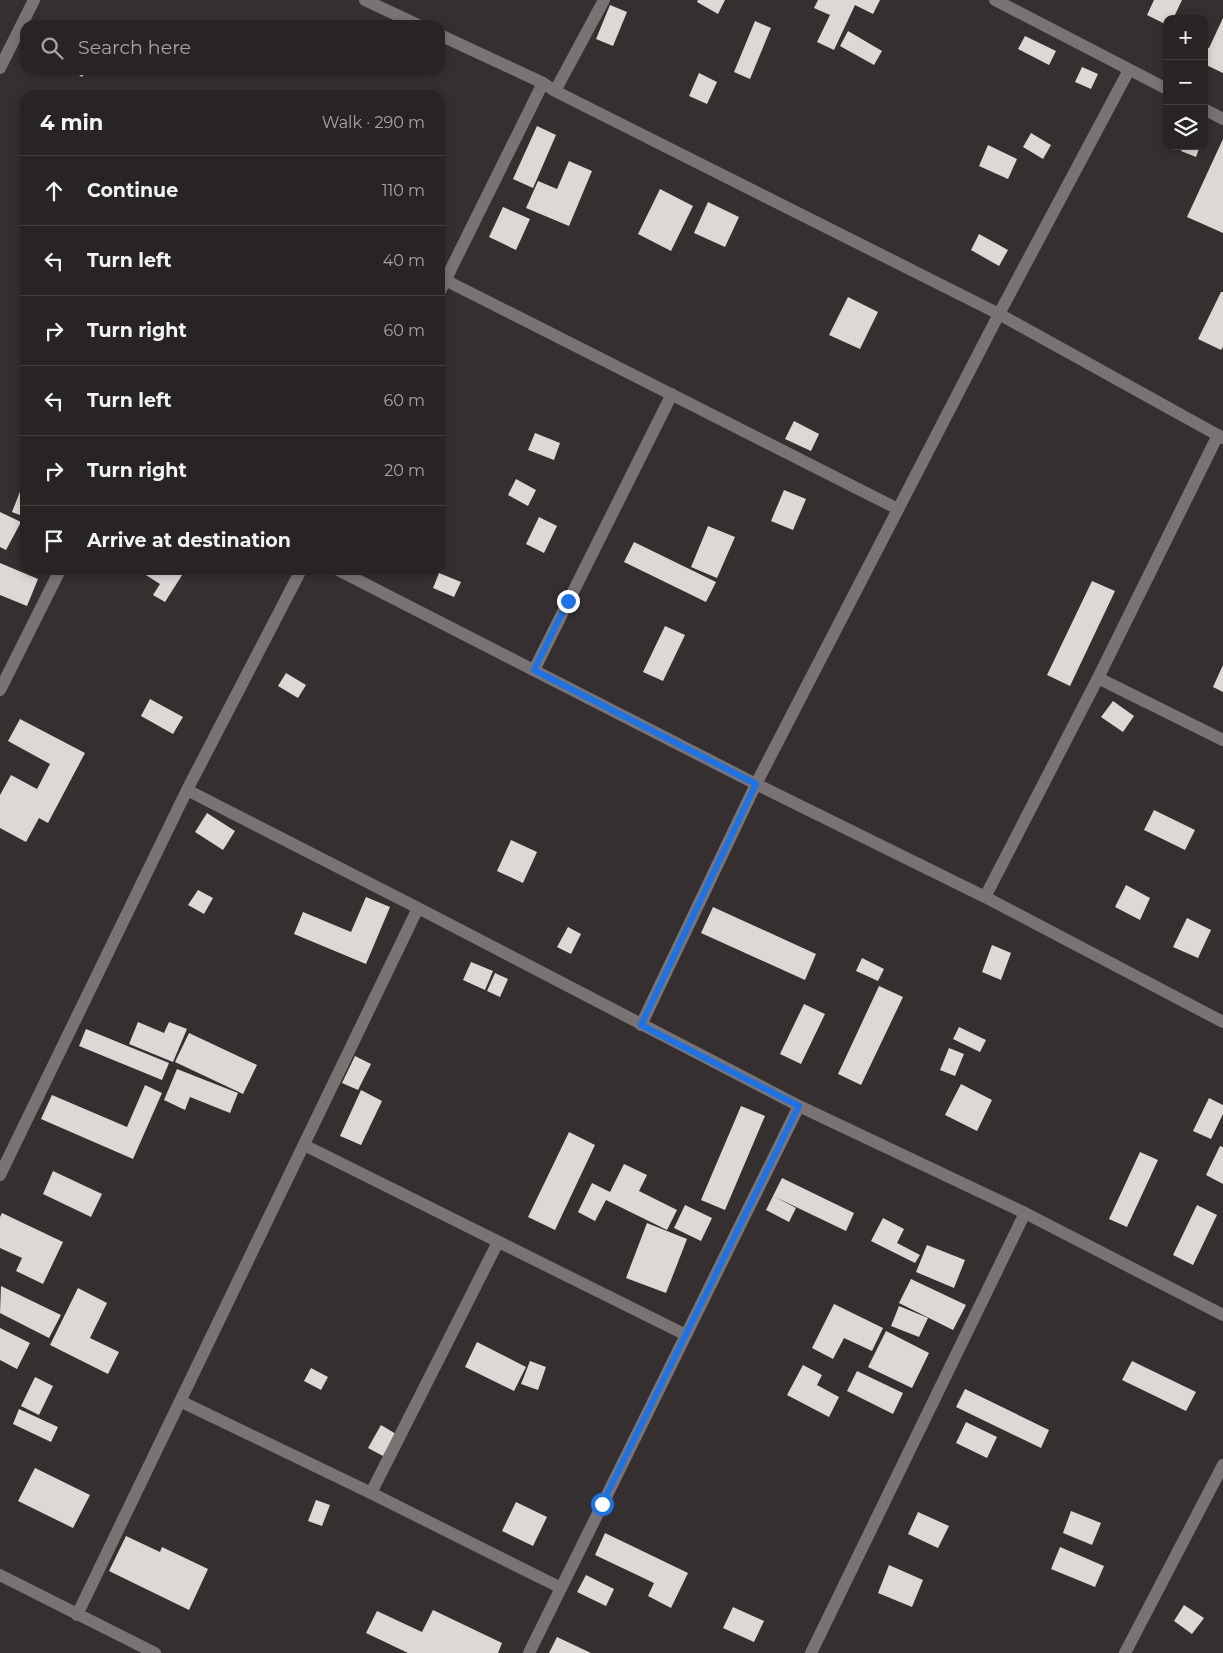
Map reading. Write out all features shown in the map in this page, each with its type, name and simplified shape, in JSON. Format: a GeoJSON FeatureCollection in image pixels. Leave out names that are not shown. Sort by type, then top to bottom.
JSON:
{"type":"FeatureCollection","features":[{"type":"Feature","properties":{"kind":"street"},"geometry":{"type":"LineString","coordinates":[[24,20],[34,0]]}},
{"type":"Feature","properties":{"kind":"street"},"geometry":{"type":"LineString","coordinates":[[365,0],[407,20]]}},
{"type":"Feature","properties":{"kind":"street"},"geometry":{"type":"LineString","coordinates":[[555,91],[604,0]]}},
{"type":"Feature","properties":{"kind":"street"},"geometry":{"type":"LineString","coordinates":[[995,0],[1163,87]]}},
{"type":"Feature","properties":{"kind":"street"},"geometry":{"type":"LineString","coordinates":[[0,68],[20,28]]}},
{"type":"Feature","properties":{"kind":"street"},"geometry":{"type":"LineString","coordinates":[[445,37],[543,83],[555,91],[999,314],[1221,436],[985,897]]}},
{"type":"Feature","properties":{"kind":"street"},"geometry":{"type":"LineString","coordinates":[[641,1025],[756,784],[999,314],[1129,70]]}},
{"type":"Feature","properties":{"kind":"street"},"geometry":{"type":"LineString","coordinates":[[445,281],[543,83]]}},
{"type":"Feature","properties":{"kind":"street"},"geometry":{"type":"LineString","coordinates":[[1208,111],[1223,119]]}},
{"type":"Feature","properties":{"kind":"street"},"geometry":{"type":"LineString","coordinates":[[445,286],[672,394],[898,509]]}},
{"type":"Feature","properties":{"kind":"street"},"geometry":{"type":"LineString","coordinates":[[534,670],[672,394]]}},
{"type":"Feature","properties":{"kind":"street"},"geometry":{"type":"LineString","coordinates":[[0,690],[58,575]]}},
{"type":"Feature","properties":{"kind":"street"},"geometry":{"type":"LineString","coordinates":[[0,1175],[187,790],[298,575]]}},
{"type":"Feature","properties":{"kind":"street"},"geometry":{"type":"LineString","coordinates":[[348,575],[756,784],[985,897],[1223,1022]]}},
{"type":"Feature","properties":{"kind":"street"},"geometry":{"type":"LineString","coordinates":[[1098,678],[1223,740]]}},
{"type":"Feature","properties":{"kind":"street"},"geometry":{"type":"LineString","coordinates":[[187,790],[799,1106],[1025,1214],[1223,1315]]}},
{"type":"Feature","properties":{"kind":"street"},"geometry":{"type":"LineString","coordinates":[[77,1615],[418,908]]}},
{"type":"Feature","properties":{"kind":"street"},"geometry":{"type":"LineString","coordinates":[[529,1653],[799,1106]]}},
{"type":"Feature","properties":{"kind":"street"},"geometry":{"type":"LineString","coordinates":[[304,1145],[686,1336]]}},
{"type":"Feature","properties":{"kind":"street"},"geometry":{"type":"LineString","coordinates":[[811,1653],[1025,1214]]}},
{"type":"Feature","properties":{"kind":"street"},"geometry":{"type":"LineString","coordinates":[[371,1493],[498,1242]]}},
{"type":"Feature","properties":{"kind":"street"},"geometry":{"type":"LineString","coordinates":[[180,1401],[371,1493],[561,1588]]}},
{"type":"Feature","properties":{"kind":"street"},"geometry":{"type":"LineString","coordinates":[[1125,1653],[1223,1465]]}},
{"type":"Feature","properties":{"kind":"street"},"geometry":{"type":"LineString","coordinates":[[0,1575],[155,1653]]}},
{"type":"Feature","properties":{"kind":"building"},"geometry":{"type":"Polygon","coordinates":[[[698,0],[725,0],[718,14],[697,2],[698,0]]]}},
{"type":"Feature","properties":{"kind":"building"},"geometry":{"type":"Polygon","coordinates":[[[818,0],[880,0],[873,14],[855,5],[834,50],[817,42],[830,15],[814,8],[818,0]]]}},
{"type":"Feature","properties":{"kind":"building"},"geometry":{"type":"Polygon","coordinates":[[[1154,0],[1182,0],[1175,15],[1163,15],[1163,23],[1147,15],[1154,0]]]}},
{"type":"Feature","properties":{"kind":"building"},"geometry":{"type":"Polygon","coordinates":[[[610,5],[627,12],[613,46],[596,39],[610,5]]]}},
{"type":"Feature","properties":{"kind":"building"},"geometry":{"type":"Polygon","coordinates":[[[1223,18],[1223,73],[1208,66],[1209,48],[1223,18]]]}},
{"type":"Feature","properties":{"kind":"building"},"geometry":{"type":"Polygon","coordinates":[[[755,21],[771,28],[750,79],[734,72],[755,21]]]}},
{"type":"Feature","properties":{"kind":"building"},"geometry":{"type":"Polygon","coordinates":[[[848,31],[882,51],[874,65],[840,46],[848,31]]]}},
{"type":"Feature","properties":{"kind":"building"},"geometry":{"type":"Polygon","coordinates":[[[1025,36],[1056,51],[1049,65],[1018,49],[1025,36]]]}},
{"type":"Feature","properties":{"kind":"building"},"geometry":{"type":"Polygon","coordinates":[[[1082,67],[1098,74],[1091,89],[1075,82],[1082,67]]]}},
{"type":"Feature","properties":{"kind":"building"},"geometry":{"type":"Polygon","coordinates":[[[699,73],[717,82],[707,104],[689,96],[699,73]]]}},
{"type":"Feature","properties":{"kind":"building"},"geometry":{"type":"Polygon","coordinates":[[[537,126],[556,135],[533,188],[513,179],[537,126]]]}},
{"type":"Feature","properties":{"kind":"building"},"geometry":{"type":"Polygon","coordinates":[[[1031,133],[1051,145],[1043,159],[1023,147],[1031,133]]]}},
{"type":"Feature","properties":{"kind":"building"},"geometry":{"type":"Polygon","coordinates":[[[1223,139],[1223,233],[1187,217],[1223,139]]]}},
{"type":"Feature","properties":{"kind":"building"},"geometry":{"type":"Polygon","coordinates":[[[988,145],[1017,159],[1008,179],[979,166],[988,145]]]}},
{"type":"Feature","properties":{"kind":"building"},"geometry":{"type":"Polygon","coordinates":[[[1181,150],[1199,150],[1196,157],[1181,150]]]}},
{"type":"Feature","properties":{"kind":"building"},"geometry":{"type":"Polygon","coordinates":[[[569,161],[592,171],[569,226],[526,208],[538,181],[557,189],[569,161]]]}},
{"type":"Feature","properties":{"kind":"building"},"geometry":{"type":"Polygon","coordinates":[[[660,189],[693,206],[671,251],[638,234],[660,189]]]}},
{"type":"Feature","properties":{"kind":"building"},"geometry":{"type":"Polygon","coordinates":[[[708,202],[739,217],[725,247],[694,233],[708,202]]]}},
{"type":"Feature","properties":{"kind":"building"},"geometry":{"type":"Polygon","coordinates":[[[503,207],[530,219],[516,250],[489,237],[503,207]]]}},
{"type":"Feature","properties":{"kind":"building"},"geometry":{"type":"Polygon","coordinates":[[[979,234],[1008,250],[999,266],[971,250],[979,234]]]}},
{"type":"Feature","properties":{"kind":"building"},"geometry":{"type":"Polygon","coordinates":[[[1221,292],[1223,292],[1223,347],[1221,350],[1198,339],[1221,292]]]}},
{"type":"Feature","properties":{"kind":"building"},"geometry":{"type":"Polygon","coordinates":[[[848,297],[878,312],[860,349],[829,335],[848,297]]]}},
{"type":"Feature","properties":{"kind":"building"},"geometry":{"type":"Polygon","coordinates":[[[794,421],[819,434],[811,451],[785,439],[794,421]]]}},
{"type":"Feature","properties":{"kind":"building"},"geometry":{"type":"Polygon","coordinates":[[[535,433],[560,443],[554,460],[528,450],[535,433]]]}},
{"type":"Feature","properties":{"kind":"building"},"geometry":{"type":"Polygon","coordinates":[[[516,479],[536,490],[528,506],[508,495],[516,479]]]}},
{"type":"Feature","properties":{"kind":"building"},"geometry":{"type":"Polygon","coordinates":[[[784,490],[806,499],[793,530],[771,521],[784,490]]]}},
{"type":"Feature","properties":{"kind":"building"},"geometry":{"type":"Polygon","coordinates":[[[20,492],[20,515],[12,512],[20,492]]]}},
{"type":"Feature","properties":{"kind":"building"},"geometry":{"type":"Polygon","coordinates":[[[0,512],[20,522],[20,524],[6,550],[0,547],[0,512]]]}},
{"type":"Feature","properties":{"kind":"building"},"geometry":{"type":"Polygon","coordinates":[[[539,517],[557,526],[544,553],[526,544],[539,517]]]}},
{"type":"Feature","properties":{"kind":"building"},"geometry":{"type":"Polygon","coordinates":[[[708,526],[735,537],[717,578],[691,567],[708,526]]]}},
{"type":"Feature","properties":{"kind":"building"},"geometry":{"type":"Polygon","coordinates":[[[634,542],[716,582],[706,602],[624,562],[634,542]]]}},
{"type":"Feature","properties":{"kind":"building"},"geometry":{"type":"Polygon","coordinates":[[[0,563],[20,571],[20,575],[28,575],[38,579],[27,606],[0,595],[0,563]]]}},
{"type":"Feature","properties":{"kind":"building"},"geometry":{"type":"Polygon","coordinates":[[[146,575],[182,575],[165,602],[153,595],[160,584],[146,575]]]}},
{"type":"Feature","properties":{"kind":"building"},"geometry":{"type":"Polygon","coordinates":[[[438,575],[444,575],[461,582],[454,597],[433,588],[438,575]]]}},
{"type":"Feature","properties":{"kind":"building"},"geometry":{"type":"Polygon","coordinates":[[[1092,581],[1115,591],[1070,686],[1047,675],[1092,581]]]}},
{"type":"Feature","properties":{"kind":"building"},"geometry":{"type":"Polygon","coordinates":[[[665,626],[685,635],[663,681],[643,672],[665,626]]]}},
{"type":"Feature","properties":{"kind":"building"},"geometry":{"type":"Polygon","coordinates":[[[1223,665],[1223,692],[1213,687],[1223,665]]]}},
{"type":"Feature","properties":{"kind":"building"},"geometry":{"type":"Polygon","coordinates":[[[286,673],[306,685],[298,698],[278,686],[286,673]]]}},
{"type":"Feature","properties":{"kind":"building"},"geometry":{"type":"Polygon","coordinates":[[[150,699],[183,717],[173,734],[141,716],[150,699]]]}},
{"type":"Feature","properties":{"kind":"building"},"geometry":{"type":"Polygon","coordinates":[[[1113,701],[1134,716],[1123,732],[1101,717],[1113,701]]]}},
{"type":"Feature","properties":{"kind":"building"},"geometry":{"type":"Polygon","coordinates":[[[20,719],[85,753],[48,823],[39,818],[26,842],[0,828],[0,795],[11,775],[37,789],[50,764],[8,741],[20,719]]]}},
{"type":"Feature","properties":{"kind":"building"},"geometry":{"type":"Polygon","coordinates":[[[1154,810],[1195,830],[1185,850],[1144,830],[1154,810]]]}},
{"type":"Feature","properties":{"kind":"building"},"geometry":{"type":"Polygon","coordinates":[[[207,813],[235,831],[223,850],[195,832],[207,813]]]}},
{"type":"Feature","properties":{"kind":"building"},"geometry":{"type":"Polygon","coordinates":[[[511,840],[537,852],[523,883],[497,871],[511,840]]]}},
{"type":"Feature","properties":{"kind":"building"},"geometry":{"type":"Polygon","coordinates":[[[1126,885],[1150,898],[1140,920],[1115,907],[1126,885]]]}},
{"type":"Feature","properties":{"kind":"building"},"geometry":{"type":"Polygon","coordinates":[[[198,890],[213,898],[204,914],[188,905],[198,890]]]}},
{"type":"Feature","properties":{"kind":"building"},"geometry":{"type":"Polygon","coordinates":[[[366,897],[390,907],[366,964],[294,934],[303,912],[351,932],[366,897]]]}},
{"type":"Feature","properties":{"kind":"building"},"geometry":{"type":"Polygon","coordinates":[[[713,907],[816,954],[805,980],[701,933],[713,907]]]}},
{"type":"Feature","properties":{"kind":"building"},"geometry":{"type":"Polygon","coordinates":[[[1187,918],[1211,930],[1198,958],[1173,947],[1187,918]]]}},
{"type":"Feature","properties":{"kind":"building"},"geometry":{"type":"Polygon","coordinates":[[[568,927],[581,934],[571,954],[557,947],[568,927]]]}},
{"type":"Feature","properties":{"kind":"building"},"geometry":{"type":"Polygon","coordinates":[[[992,945],[1011,953],[1001,980],[982,972],[992,945]]]}},
{"type":"Feature","properties":{"kind":"building"},"geometry":{"type":"Polygon","coordinates":[[[862,958],[884,969],[878,981],[856,971],[862,958]]]}},
{"type":"Feature","properties":{"kind":"building"},"geometry":{"type":"Polygon","coordinates":[[[471,962],[493,971],[485,990],[463,980],[471,962]]]}},
{"type":"Feature","properties":{"kind":"building"},"geometry":{"type":"Polygon","coordinates":[[[495,973],[508,979],[500,997],[487,991],[495,973]]]}},
{"type":"Feature","properties":{"kind":"building"},"geometry":{"type":"Polygon","coordinates":[[[879,986],[903,997],[861,1085],[838,1074],[879,986]]]}},
{"type":"Feature","properties":{"kind":"building"},"geometry":{"type":"Polygon","coordinates":[[[804,1004],[825,1014],[801,1064],[780,1054],[804,1004]]]}},
{"type":"Feature","properties":{"kind":"building"},"geometry":{"type":"Polygon","coordinates":[[[138,1022],[164,1033],[169,1022],[187,1029],[173,1062],[129,1044],[138,1022]]]}},
{"type":"Feature","properties":{"kind":"building"},"geometry":{"type":"Polygon","coordinates":[[[959,1027],[986,1040],[980,1052],[953,1039],[959,1027]]]}},
{"type":"Feature","properties":{"kind":"building"},"geometry":{"type":"Polygon","coordinates":[[[86,1029],[169,1063],[162,1080],[79,1046],[86,1029]]]}},
{"type":"Feature","properties":{"kind":"building"},"geometry":{"type":"Polygon","coordinates":[[[189,1033],[257,1065],[243,1094],[175,1062],[189,1033]]]}},
{"type":"Feature","properties":{"kind":"building"},"geometry":{"type":"Polygon","coordinates":[[[949,1048],[964,1054],[955,1076],[940,1070],[949,1048]]]}},
{"type":"Feature","properties":{"kind":"building"},"geometry":{"type":"Polygon","coordinates":[[[355,1056],[371,1064],[358,1090],[342,1083],[355,1056]]]}},
{"type":"Feature","properties":{"kind":"building"},"geometry":{"type":"Polygon","coordinates":[[[177,1069],[238,1093],[230,1113],[190,1097],[185,1110],[164,1100],[177,1069]]]}},
{"type":"Feature","properties":{"kind":"building"},"geometry":{"type":"Polygon","coordinates":[[[961,1084],[992,1100],[977,1131],[945,1115],[961,1084]]]}},
{"type":"Feature","properties":{"kind":"building"},"geometry":{"type":"Polygon","coordinates":[[[145,1085],[162,1093],[133,1159],[41,1119],[52,1095],[127,1127],[145,1085]]]}},
{"type":"Feature","properties":{"kind":"building"},"geometry":{"type":"Polygon","coordinates":[[[361,1090],[382,1101],[361,1145],[340,1136],[361,1090]]]}},
{"type":"Feature","properties":{"kind":"building"},"geometry":{"type":"Polygon","coordinates":[[[1209,1098],[1223,1105],[1223,1114],[1211,1139],[1193,1131],[1209,1098]]]}},
{"type":"Feature","properties":{"kind":"building"},"geometry":{"type":"Polygon","coordinates":[[[741,1106],[765,1116],[725,1210],[701,1200],[741,1106]]]}},
{"type":"Feature","properties":{"kind":"building"},"geometry":{"type":"Polygon","coordinates":[[[569,1132],[595,1145],[555,1230],[528,1217],[569,1132]]]}},
{"type":"Feature","properties":{"kind":"building"},"geometry":{"type":"Polygon","coordinates":[[[1220,1146],[1223,1147],[1223,1184],[1206,1175],[1220,1146]]]}},
{"type":"Feature","properties":{"kind":"building"},"geometry":{"type":"Polygon","coordinates":[[[1140,1152],[1158,1160],[1127,1227],[1109,1219],[1140,1152]]]}},
{"type":"Feature","properties":{"kind":"building"},"geometry":{"type":"Polygon","coordinates":[[[624,1164],[647,1175],[639,1191],[677,1210],[667,1230],[606,1200],[595,1221],[578,1212],[592,1183],[610,1192],[624,1164]]]}},
{"type":"Feature","properties":{"kind":"building"},"geometry":{"type":"Polygon","coordinates":[[[53,1171],[102,1194],[91,1217],[43,1194],[53,1171]]]}},
{"type":"Feature","properties":{"kind":"building"},"geometry":{"type":"Polygon","coordinates":[[[782,1178],[854,1213],[846,1231],[773,1196],[782,1178]]]}},
{"type":"Feature","properties":{"kind":"building"},"geometry":{"type":"Polygon","coordinates":[[[773,1196],[796,1208],[789,1222],[766,1210],[773,1196]]]}},
{"type":"Feature","properties":{"kind":"building"},"geometry":{"type":"Polygon","coordinates":[[[685,1205],[712,1218],[701,1241],[674,1228],[685,1205]]]}},
{"type":"Feature","properties":{"kind":"building"},"geometry":{"type":"Polygon","coordinates":[[[1197,1205],[1217,1215],[1193,1265],[1173,1255],[1197,1205]]]}},
{"type":"Feature","properties":{"kind":"building"},"geometry":{"type":"Polygon","coordinates":[[[2,1213],[63,1242],[43,1284],[16,1271],[22,1258],[0,1248],[0,1217],[2,1213]]]}},
{"type":"Feature","properties":{"kind":"building"},"geometry":{"type":"Polygon","coordinates":[[[883,1218],[904,1229],[897,1243],[920,1255],[915,1263],[871,1241],[883,1218]]]}},
{"type":"Feature","properties":{"kind":"building"},"geometry":{"type":"Polygon","coordinates":[[[647,1223],[687,1239],[666,1293],[626,1278],[647,1223]]]}},
{"type":"Feature","properties":{"kind":"building"},"geometry":{"type":"Polygon","coordinates":[[[927,1245],[965,1260],[954,1288],[916,1272],[927,1245]]]}},
{"type":"Feature","properties":{"kind":"building"},"geometry":{"type":"Polygon","coordinates":[[[911,1279],[966,1305],[953,1330],[899,1303],[911,1279]]]}},
{"type":"Feature","properties":{"kind":"building"},"geometry":{"type":"Polygon","coordinates":[[[1,1286],[61,1315],[49,1338],[0,1313],[1,1286]]]}},
{"type":"Feature","properties":{"kind":"building"},"geometry":{"type":"Polygon","coordinates":[[[78,1288],[107,1303],[90,1338],[119,1352],[108,1374],[50,1345],[78,1288]]]}},
{"type":"Feature","properties":{"kind":"building"},"geometry":{"type":"Polygon","coordinates":[[[834,1304],[883,1328],[872,1351],[844,1338],[833,1359],[812,1348],[834,1304]]]}},
{"type":"Feature","properties":{"kind":"building"},"geometry":{"type":"Polygon","coordinates":[[[899,1306],[928,1318],[919,1337],[891,1326],[899,1306]]]}},
{"type":"Feature","properties":{"kind":"building"},"geometry":{"type":"Polygon","coordinates":[[[0,1328],[30,1343],[17,1369],[0,1360],[0,1328]]]}},
{"type":"Feature","properties":{"kind":"building"},"geometry":{"type":"Polygon","coordinates":[[[886,1331],[929,1353],[912,1388],[868,1367],[886,1331]]]}},
{"type":"Feature","properties":{"kind":"building"},"geometry":{"type":"Polygon","coordinates":[[[477,1342],[526,1367],[514,1391],[465,1367],[477,1342]]]}},
{"type":"Feature","properties":{"kind":"building"},"geometry":{"type":"Polygon","coordinates":[[[530,1361],[546,1367],[538,1390],[521,1384],[530,1361]]]}},
{"type":"Feature","properties":{"kind":"building"},"geometry":{"type":"Polygon","coordinates":[[[1132,1361],[1196,1392],[1186,1411],[1122,1380],[1132,1361]]]}},
{"type":"Feature","properties":{"kind":"building"},"geometry":{"type":"Polygon","coordinates":[[[803,1365],[822,1375],[817,1385],[839,1397],[829,1417],[787,1395],[803,1365]]]}},
{"type":"Feature","properties":{"kind":"building"},"geometry":{"type":"Polygon","coordinates":[[[311,1368],[328,1377],[321,1390],[304,1381],[311,1368]]]}},
{"type":"Feature","properties":{"kind":"building"},"geometry":{"type":"Polygon","coordinates":[[[857,1371],[903,1393],[893,1414],[847,1391],[857,1371]]]}},
{"type":"Feature","properties":{"kind":"building"},"geometry":{"type":"Polygon","coordinates":[[[35,1377],[53,1386],[39,1415],[21,1406],[35,1377]]]}},
{"type":"Feature","properties":{"kind":"building"},"geometry":{"type":"Polygon","coordinates":[[[965,1389],[1049,1430],[1041,1448],[956,1407],[965,1389]]]}},
{"type":"Feature","properties":{"kind":"building"},"geometry":{"type":"Polygon","coordinates":[[[19,1409],[58,1427],[51,1442],[13,1424],[19,1409]]]}},
{"type":"Feature","properties":{"kind":"building"},"geometry":{"type":"Polygon","coordinates":[[[966,1422],[997,1437],[987,1458],[956,1443],[966,1422]]]}},
{"type":"Feature","properties":{"kind":"building"},"geometry":{"type":"Polygon","coordinates":[[[381,1425],[396,1434],[383,1456],[368,1448],[381,1425]]]}},
{"type":"Feature","properties":{"kind":"building"},"geometry":{"type":"Polygon","coordinates":[[[35,1468],[90,1495],[73,1528],[18,1501],[35,1468]]]}},
{"type":"Feature","properties":{"kind":"building"},"geometry":{"type":"Polygon","coordinates":[[[316,1500],[330,1505],[322,1526],[308,1521],[316,1500]]]}},
{"type":"Feature","properties":{"kind":"building"},"geometry":{"type":"Polygon","coordinates":[[[516,1502],[547,1517],[533,1546],[502,1531],[516,1502]]]}},
{"type":"Feature","properties":{"kind":"building"},"geometry":{"type":"Polygon","coordinates":[[[1071,1511],[1101,1523],[1092,1545],[1063,1533],[1071,1511]]]}},
{"type":"Feature","properties":{"kind":"building"},"geometry":{"type":"Polygon","coordinates":[[[918,1512],[949,1526],[938,1548],[908,1534],[918,1512]]]}},
{"type":"Feature","properties":{"kind":"building"},"geometry":{"type":"Polygon","coordinates":[[[605,1533],[688,1573],[671,1608],[648,1596],[654,1583],[595,1555],[605,1533]]]}},
{"type":"Feature","properties":{"kind":"building"},"geometry":{"type":"Polygon","coordinates":[[[126,1536],[160,1552],[162,1547],[208,1569],[189,1610],[109,1571],[126,1536]]]}},
{"type":"Feature","properties":{"kind":"building"},"geometry":{"type":"Polygon","coordinates":[[[1060,1547],[1104,1566],[1095,1587],[1051,1569],[1060,1547]]]}},
{"type":"Feature","properties":{"kind":"building"},"geometry":{"type":"Polygon","coordinates":[[[889,1565],[923,1580],[912,1607],[878,1593],[889,1565]]]}},
{"type":"Feature","properties":{"kind":"building"},"geometry":{"type":"Polygon","coordinates":[[[586,1575],[614,1589],[606,1606],[577,1592],[586,1575]]]}},
{"type":"Feature","properties":{"kind":"building"},"geometry":{"type":"Polygon","coordinates":[[[1184,1605],[1204,1618],[1192,1634],[1174,1621],[1184,1605]]]}},
{"type":"Feature","properties":{"kind":"building"},"geometry":{"type":"Polygon","coordinates":[[[733,1607],[764,1621],[754,1642],[723,1628],[733,1607]]]}},
{"type":"Feature","properties":{"kind":"building"},"geometry":{"type":"Polygon","coordinates":[[[433,1610],[502,1643],[498,1653],[408,1653],[366,1633],[377,1611],[422,1632],[433,1610]]]}},
{"type":"Feature","properties":{"kind":"building"},"geometry":{"type":"Polygon","coordinates":[[[557,1637],[591,1653],[549,1653],[557,1637]]]}},
{"type":"Feature","properties":{"kind":"route"},"geometry":{"type":"LineString","coordinates":[[568,601],[534,670],[756,784],[641,1025],[799,1106],[602,1504]]}}]}
